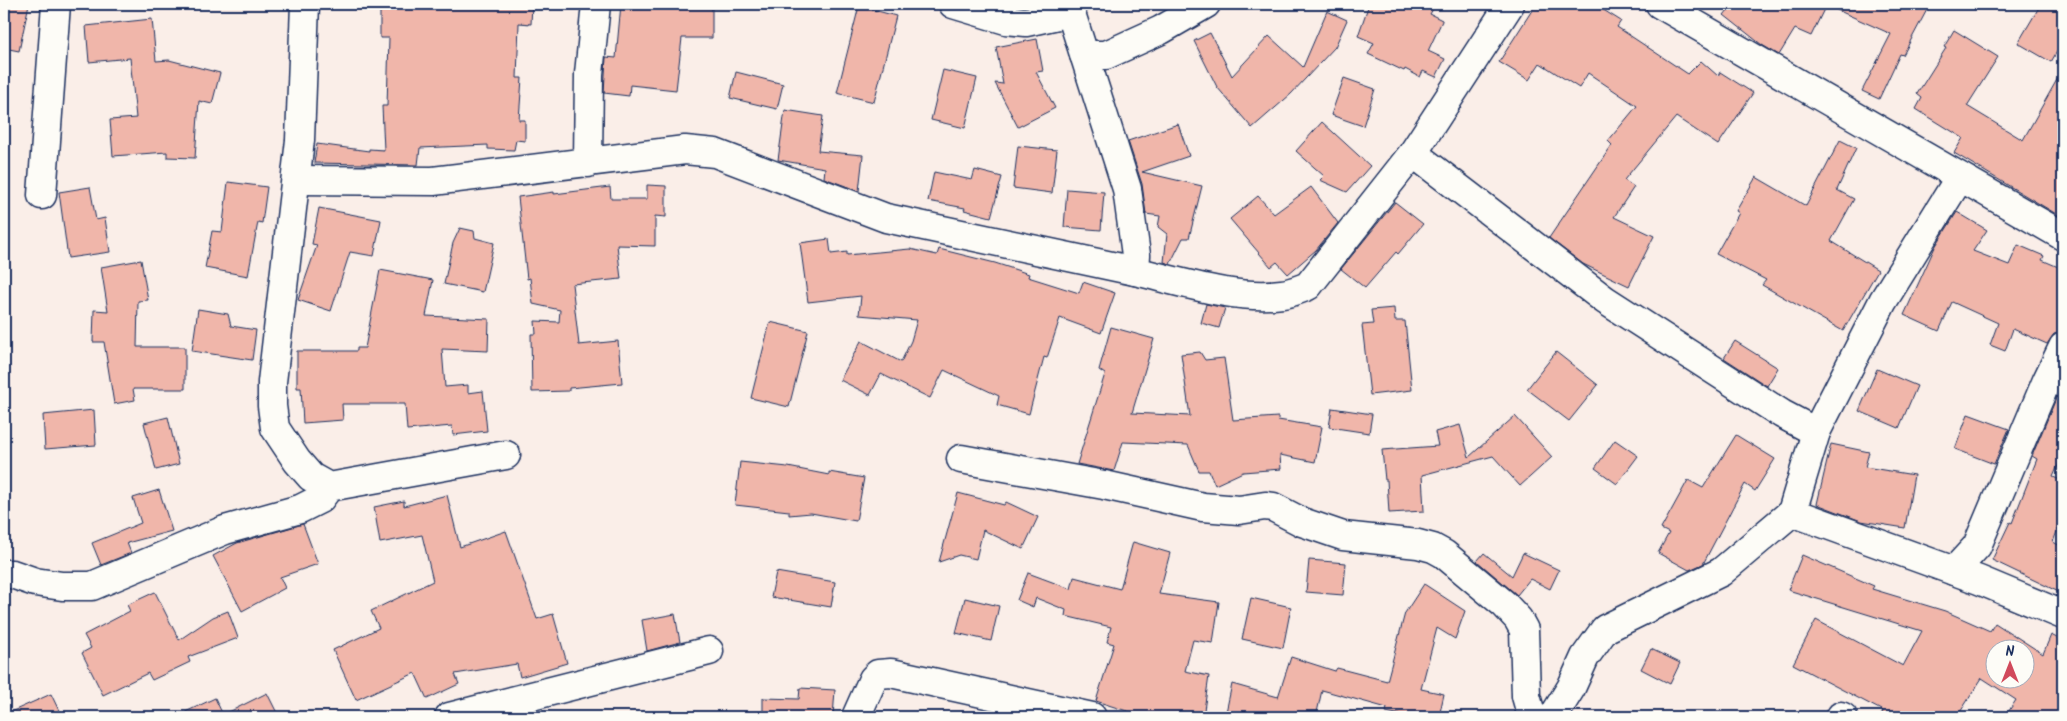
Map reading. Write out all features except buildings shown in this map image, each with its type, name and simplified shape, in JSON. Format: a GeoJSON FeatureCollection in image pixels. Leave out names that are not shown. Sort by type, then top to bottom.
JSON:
{"type":"FeatureCollection","features":[{"type":"Feature","properties":{"kind":"street"},"geometry":{"type":"LineString","coordinates":[[42,195],[56,4]]}},
{"type":"Feature","properties":{"kind":"street"},"geometry":{"type":"LineString","coordinates":[[304,4],[300,140],[272,382],[272,406],[275,428],[297,461],[311,477],[329,487],[506,455]]}},
{"type":"Feature","properties":{"kind":"street"},"geometry":{"type":"LineString","coordinates":[[588,163],[589,74],[596,4]]}},
{"type":"Feature","properties":{"kind":"street"},"geometry":{"type":"LineString","coordinates":[[953,4],[1006,20],[1026,22],[1070,8],[1093,61],[1127,189],[1136,255],[1135,271]]}},
{"type":"Feature","properties":{"kind":"street"},"geometry":{"type":"LineString","coordinates":[[1093,61],[1162,30],[1206,4]]}},
{"type":"Feature","properties":{"kind":"street"},"geometry":{"type":"LineString","coordinates":[[296,180],[433,181],[685,150],[715,153],[886,218],[1208,288],[1260,296],[1285,294],[1308,286],[1413,153],[1510,4]]}},
{"type":"Feature","properties":{"kind":"street"},"geometry":{"type":"LineString","coordinates":[[1660,4],[2063,236]]}},
{"type":"Feature","properties":{"kind":"street"},"geometry":{"type":"LineString","coordinates":[[1413,153],[1604,300],[1782,414],[1816,432]]}},
{"type":"Feature","properties":{"kind":"street"},"geometry":{"type":"LineString","coordinates":[[1553,717],[1571,688],[1585,657],[1605,629],[1722,572],[1792,512],[1816,432],[1883,301],[1960,177]]}},
{"type":"Feature","properties":{"kind":"street"},"geometry":{"type":"LineString","coordinates":[[1966,575],[2047,380],[2063,347]]}},
{"type":"Feature","properties":{"kind":"street"},"geometry":{"type":"LineString","coordinates":[[961,459],[1104,485],[1203,508],[1239,510],[1265,506],[1273,507],[1302,522],[1343,536],[1418,544],[1433,548],[1444,554],[1518,619],[1524,630],[1526,696],[1532,717]]}},
{"type":"Feature","properties":{"kind":"street"},"geometry":{"type":"LineString","coordinates":[[4,574],[12,574],[35,582],[62,586],[92,586],[225,530],[300,509],[320,499],[329,487]]}},
{"type":"Feature","properties":{"kind":"street"},"geometry":{"type":"LineString","coordinates":[[1792,512],[1966,575],[2063,615]]}},
{"type":"Feature","properties":{"kind":"street"},"geometry":{"type":"LineString","coordinates":[[448,717],[709,651]]}},
{"type":"Feature","properties":{"kind":"street"},"geometry":{"type":"LineString","coordinates":[[856,717],[873,679],[878,674],[892,673],[1092,717]]}}]}
